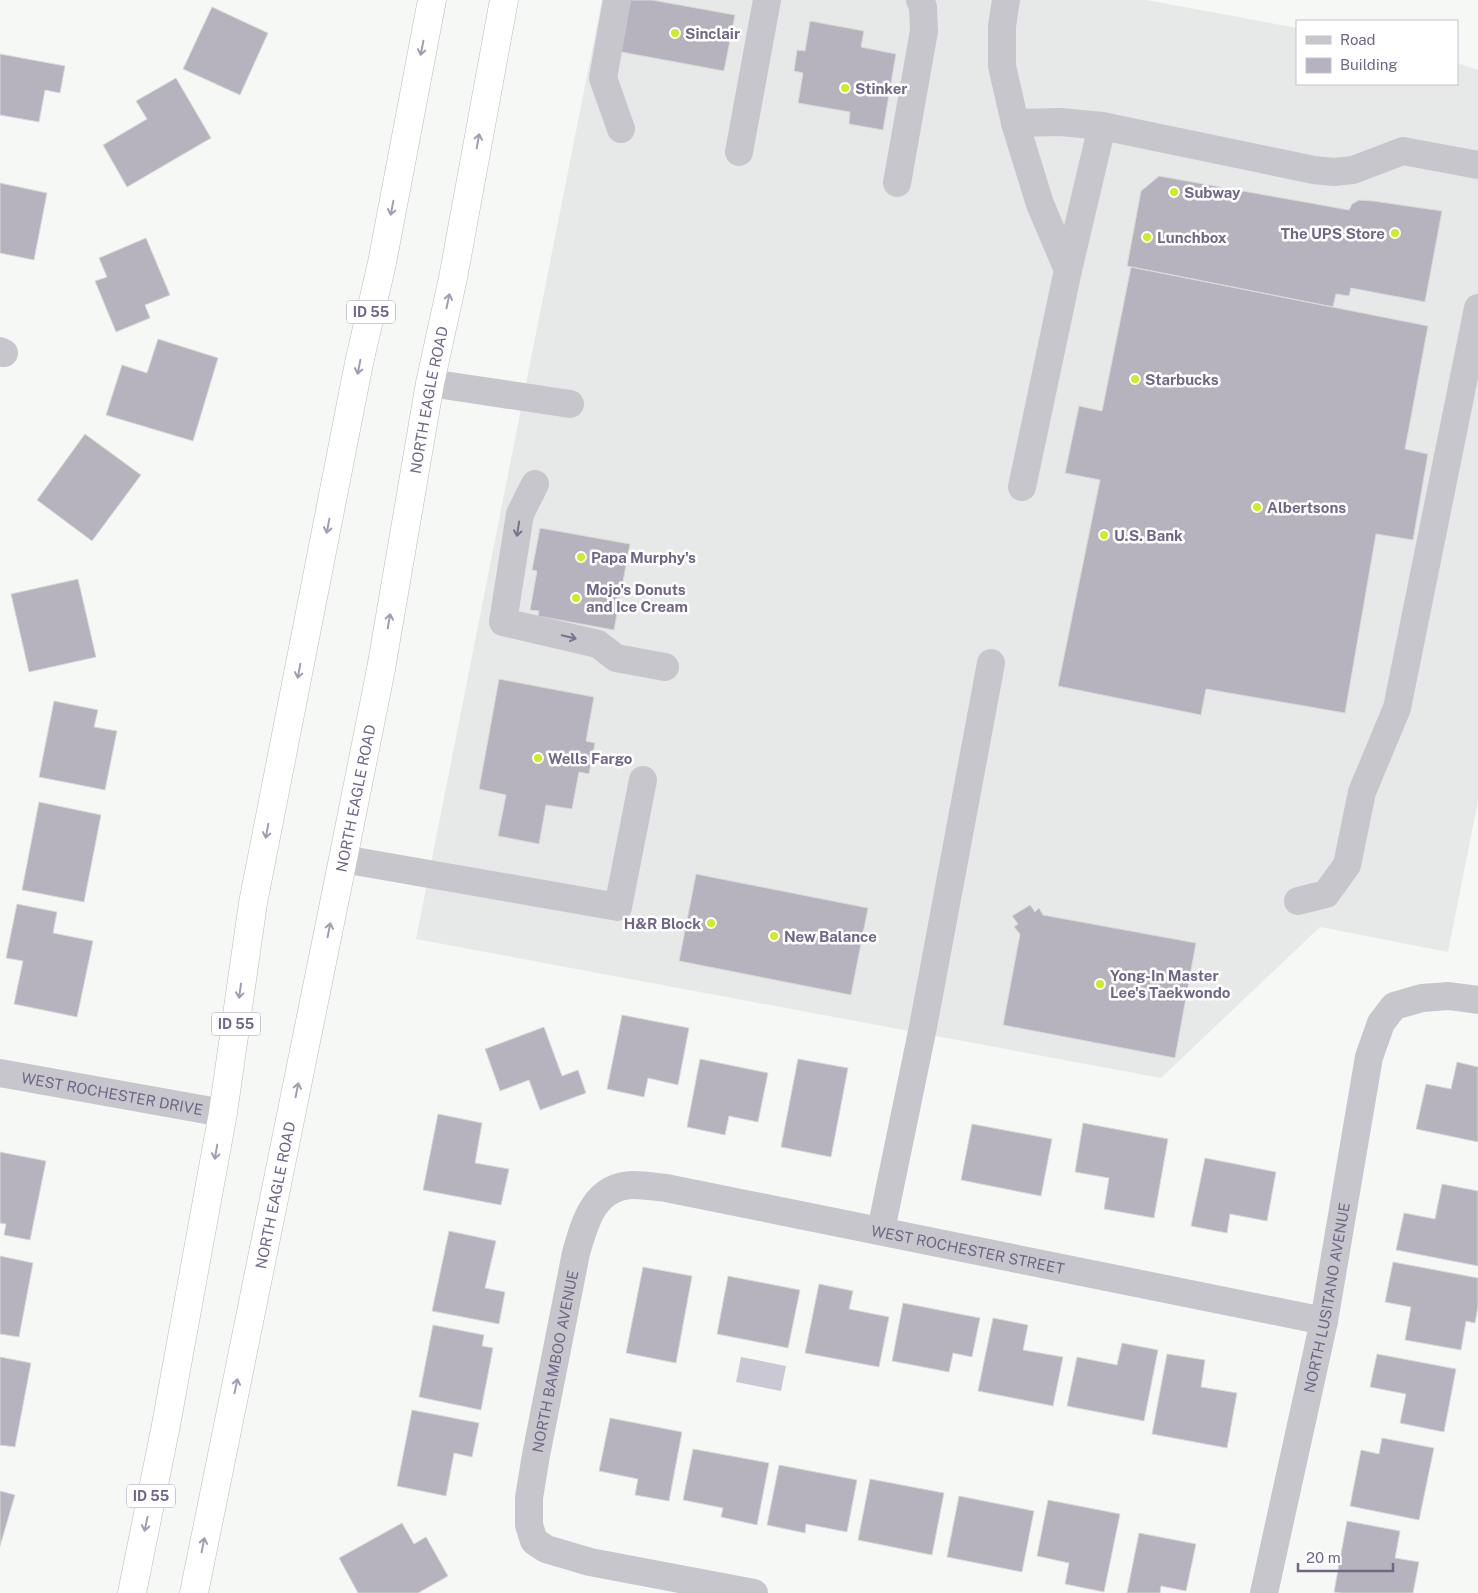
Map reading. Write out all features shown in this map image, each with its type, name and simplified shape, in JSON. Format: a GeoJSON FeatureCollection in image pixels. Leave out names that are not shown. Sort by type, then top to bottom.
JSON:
{"type":"FeatureCollection","features":[{"type":"Feature","properties":{"kind":"highway","name":"ID 55"},"geometry":{"type":"LineString","coordinates":[[132,1593],[166,1425],[223,1113],[253,903],[360,364],[382,264],[432,0]]}},
{"type":"Feature","properties":{"kind":"highway","name":"NORTH EAGLE ROAD"},"geometry":{"type":"LineString","coordinates":[[194,1593],[344,860],[381,669],[430,383],[453,278],[504,0]]}},
{"type":"Feature","properties":{"kind":"street"},"geometry":{"type":"LineString","coordinates":[[618,0],[603,78],[621,129]]}},
{"type":"Feature","properties":{"kind":"street"},"geometry":{"type":"LineString","coordinates":[[739,152],[767,0]]}},
{"type":"Feature","properties":{"kind":"street"},"geometry":{"type":"LineString","coordinates":[[897,184],[924,31],[923,7],[920,0]]}},
{"type":"Feature","properties":{"kind":"street"},"geometry":{"type":"LineString","coordinates":[[1006,0],[1002,26],[1002,66],[1015,123],[1040,204],[1068,270]]}},
{"type":"Feature","properties":{"kind":"street"},"geometry":{"type":"LineString","coordinates":[[1015,123],[1061,122],[1102,126],[1314,170],[1334,172],[1353,170],[1403,151],[1478,165]]}},
{"type":"Feature","properties":{"kind":"street"},"geometry":{"type":"LineString","coordinates":[[1022,487],[1068,270],[1102,126]]}},
{"type":"Feature","properties":{"kind":"street"},"geometry":{"type":"LineString","coordinates":[[1298,901],[1326,894],[1346,865],[1362,792],[1397,708],[1478,308]]}},
{"type":"Feature","properties":{"kind":"street"},"geometry":{"type":"LineString","coordinates":[[430,383],[570,404]]}},
{"type":"Feature","properties":{"kind":"street"},"geometry":{"type":"LineString","coordinates":[[534,484],[520,514],[503,622],[598,644],[616,658],[665,667]]}},
{"type":"Feature","properties":{"kind":"street"},"geometry":{"type":"LineString","coordinates":[[881,1230],[923,1026],[990,663]]}},
{"type":"Feature","properties":{"kind":"street"},"geometry":{"type":"LineString","coordinates":[[344,860],[618,907],[643,780]]}},
{"type":"Feature","properties":{"kind":"street","name":"NORTH LUSITANO AVENUE"},"geometry":{"type":"LineString","coordinates":[[1264,1593],[1324,1321],[1368,1057],[1381,1023],[1394,1006],[1422,998],[1449,996],[1478,1000]]}},
{"type":"Feature","properties":{"kind":"street","name":"WEST ROCHESTER DRIVE"},"geometry":{"type":"LineString","coordinates":[[0,1073],[223,1113]]}},
{"type":"Feature","properties":{"kind":"street","name":"WEST ROCHESTER STREET"},"geometry":{"type":"LineString","coordinates":[[610,1190],[632,1185],[666,1188],[1324,1321]]}},
{"type":"Feature","properties":{"kind":"street","name":"NORTH BAMBOO AVENUE"},"geometry":{"type":"LineString","coordinates":[[610,1190],[598,1200],[590,1213],[583,1228],[576,1253],[530,1489],[529,1525],[534,1541],[546,1549],[590,1562],[754,1593]]}},
{"type":"Feature","properties":{"kind":"shaded area"},"geometry":{"type":"Polygon","coordinates":[[[602,0],[1146,0],[1296,28],[1296,85],[1458,85],[1458,63],[1478,70],[1478,801],[1448,952],[1320,927],[1161,1078],[416,939],[602,0]]]}},
{"type":"Feature","properties":{"kind":"shaded area"},"geometry":{"type":"Polygon","coordinates":[[[741,1357],[786,1366],[781,1391],[736,1382],[741,1357]]]}},
{"type":"Feature","properties":{"kind":"building","name":"Sinclair"},"geometry":{"type":"Polygon","coordinates":[[[626,0],[652,0],[735,15],[724,71],[616,51],[626,0]]]}},
{"type":"Feature","properties":{"kind":"building"},"geometry":{"type":"Polygon","coordinates":[[[212,7],[268,33],[240,95],[183,69],[212,7]]]}},
{"type":"Feature","properties":{"kind":"building","name":"Stinker"},"geometry":{"type":"Polygon","coordinates":[[[810,21],[864,31],[861,47],[896,54],[883,130],[849,124],[850,112],[798,103],[803,73],[794,71],[797,50],[805,51],[810,21]]]}},
{"type":"Feature","properties":{"kind":"building"},"geometry":{"type":"Polygon","coordinates":[[[0,54],[65,66],[60,93],[45,90],[39,122],[0,115],[0,54]]]}},
{"type":"Feature","properties":{"kind":"building"},"geometry":{"type":"Polygon","coordinates":[[[176,78],[211,138],[127,187],[103,145],[147,119],[136,101],[176,78]]]}},
{"type":"Feature","properties":{"kind":"building"},"geometry":{"type":"Polygon","coordinates":[[[1159,176],[1349,210],[1352,204],[1359,200],[1442,211],[1425,302],[1351,288],[1349,296],[1336,294],[1333,307],[1127,266],[1141,191],[1159,176]]]}},
{"type":"Feature","properties":{"kind":"building"},"geometry":{"type":"Polygon","coordinates":[[[0,183],[47,193],[34,260],[0,253],[0,183]]]}},
{"type":"Feature","properties":{"kind":"building"},"geometry":{"type":"Polygon","coordinates":[[[146,238],[170,295],[145,305],[150,318],[116,332],[95,281],[107,277],[99,258],[146,238]]]}},
{"type":"Feature","properties":{"kind":"building","name":"Albertsons"},"geometry":{"type":"Polygon","coordinates":[[[1131,267],[1428,326],[1405,449],[1428,454],[1413,540],[1376,534],[1345,713],[1206,689],[1201,715],[1058,686],[1100,480],[1065,473],[1079,406],[1102,411],[1131,267]]]}},
{"type":"Feature","properties":{"kind":"building"},"geometry":{"type":"Polygon","coordinates":[[[158,339],[218,358],[193,441],[106,415],[122,365],[147,373],[158,339]]]}},
{"type":"Feature","properties":{"kind":"building"},"geometry":{"type":"Polygon","coordinates":[[[85,434],[141,475],[92,541],[37,500],[85,434]]]}},
{"type":"Feature","properties":{"kind":"building"},"geometry":{"type":"Polygon","coordinates":[[[540,528],[630,544],[614,630],[538,616],[539,611],[530,610],[537,571],[532,570],[540,528]]]}},
{"type":"Feature","properties":{"kind":"building"},"geometry":{"type":"Polygon","coordinates":[[[78,579],[96,657],[29,672],[11,594],[78,579]]]}},
{"type":"Feature","properties":{"kind":"building","name":"Wells Fargo"},"geometry":{"type":"Polygon","coordinates":[[[499,679],[594,697],[586,741],[595,743],[589,774],[579,772],[572,809],[546,805],[539,844],[498,836],[506,795],[479,789],[499,679]]]}},
{"type":"Feature","properties":{"kind":"building"},"geometry":{"type":"Polygon","coordinates":[[[54,701],[98,710],[94,727],[117,731],[105,790],[39,777],[54,701]]]}},
{"type":"Feature","properties":{"kind":"building"},"geometry":{"type":"Polygon","coordinates":[[[39,802],[101,815],[84,902],[22,890],[39,802]]]}},
{"type":"Feature","properties":{"kind":"building"},"geometry":{"type":"Polygon","coordinates":[[[696,874],[868,908],[851,995],[679,961],[696,874]]]}},
{"type":"Feature","properties":{"kind":"building"},"geometry":{"type":"Polygon","coordinates":[[[17,904],[57,912],[53,933],[93,941],[77,1017],[14,1004],[23,961],[6,958],[17,904]]]}},
{"type":"Feature","properties":{"kind":"building","name":"Yong-In Master Lee's Taekwondo"},"geometry":{"type":"Polygon","coordinates":[[[1030,905],[1035,912],[1039,908],[1043,915],[1196,943],[1175,1058],[1003,1025],[1020,934],[1014,927],[1018,924],[1012,916],[1030,905]]]}},
{"type":"Feature","properties":{"kind":"building"},"geometry":{"type":"Polygon","coordinates":[[[622,1015],[689,1028],[678,1085],[648,1078],[644,1097],[607,1089],[622,1015]]]}},
{"type":"Feature","properties":{"kind":"building"},"geometry":{"type":"Polygon","coordinates":[[[544,1027],[562,1076],[578,1070],[586,1093],[540,1110],[529,1080],[500,1091],[485,1049],[544,1027]]]}},
{"type":"Feature","properties":{"kind":"building"},"geometry":{"type":"Polygon","coordinates":[[[700,1059],[768,1073],[758,1122],[729,1116],[725,1135],[687,1127],[700,1059]]]}},
{"type":"Feature","properties":{"kind":"building"},"geometry":{"type":"Polygon","coordinates":[[[798,1059],[848,1068],[831,1157],[781,1147],[798,1059]]]}},
{"type":"Feature","properties":{"kind":"building"},"geometry":{"type":"Polygon","coordinates":[[[1457,1062],[1478,1067],[1478,1142],[1416,1129],[1426,1084],[1451,1089],[1457,1062]]]}},
{"type":"Feature","properties":{"kind":"building"},"geometry":{"type":"Polygon","coordinates":[[[438,1114],[482,1123],[475,1163],[509,1169],[501,1205],[423,1190],[438,1114]]]}},
{"type":"Feature","properties":{"kind":"building"},"geometry":{"type":"Polygon","coordinates":[[[1083,1123],[1168,1139],[1154,1218],[1104,1209],[1109,1178],[1075,1172],[1083,1123]]]}},
{"type":"Feature","properties":{"kind":"building"},"geometry":{"type":"Polygon","coordinates":[[[972,1124],[1052,1139],[1041,1196],[961,1180],[972,1124]]]}},
{"type":"Feature","properties":{"kind":"building"},"geometry":{"type":"Polygon","coordinates":[[[0,1152],[46,1161],[30,1240],[4,1235],[6,1224],[0,1223],[0,1152]]]}},
{"type":"Feature","properties":{"kind":"building"},"geometry":{"type":"Polygon","coordinates":[[[1205,1158],[1276,1172],[1267,1221],[1230,1214],[1227,1233],[1191,1226],[1205,1158]]]}},
{"type":"Feature","properties":{"kind":"building"},"geometry":{"type":"Polygon","coordinates":[[[1442,1184],[1478,1191],[1478,1266],[1396,1250],[1404,1213],[1435,1219],[1442,1184]]]}},
{"type":"Feature","properties":{"kind":"building"},"geometry":{"type":"Polygon","coordinates":[[[449,1231],[496,1241],[485,1288],[505,1292],[499,1324],[432,1311],[449,1231]]]}},
{"type":"Feature","properties":{"kind":"building"},"geometry":{"type":"Polygon","coordinates":[[[0,1256],[33,1263],[19,1337],[0,1334],[0,1256]]]}},
{"type":"Feature","properties":{"kind":"building"},"geometry":{"type":"Polygon","coordinates":[[[1393,1262],[1478,1278],[1478,1307],[1475,1323],[1466,1321],[1461,1350],[1405,1340],[1411,1307],[1385,1302],[1393,1262]]]}},
{"type":"Feature","properties":{"kind":"building"},"geometry":{"type":"Polygon","coordinates":[[[643,1267],[692,1276],[676,1363],[626,1353],[643,1267]]]}},
{"type":"Feature","properties":{"kind":"building"},"geometry":{"type":"Polygon","coordinates":[[[728,1276],[800,1290],[788,1348],[717,1334],[728,1276]]]}},
{"type":"Feature","properties":{"kind":"building"},"geometry":{"type":"Polygon","coordinates":[[[819,1284],[853,1291],[849,1309],[889,1317],[879,1367],[805,1353],[819,1284]]]}},
{"type":"Feature","properties":{"kind":"building"},"geometry":{"type":"Polygon","coordinates":[[[903,1303],[980,1318],[972,1357],[953,1353],[949,1372],[892,1361],[903,1303]]]}},
{"type":"Feature","properties":{"kind":"building"},"geometry":{"type":"Polygon","coordinates":[[[993,1318],[1028,1325],[1023,1350],[1063,1357],[1053,1406],[978,1391],[993,1318]]]}},
{"type":"Feature","properties":{"kind":"building"},"geometry":{"type":"Polygon","coordinates":[[[433,1325],[484,1335],[482,1346],[493,1348],[481,1410],[419,1397],[433,1325]]]}},
{"type":"Feature","properties":{"kind":"building"},"geometry":{"type":"Polygon","coordinates":[[[1122,1343],[1158,1350],[1144,1421],[1067,1406],[1077,1357],[1117,1365],[1122,1343]]]}},
{"type":"Feature","properties":{"kind":"building"},"geometry":{"type":"Polygon","coordinates":[[[1167,1354],[1205,1360],[1201,1387],[1237,1393],[1227,1448],[1152,1434],[1167,1354]]]}},
{"type":"Feature","properties":{"kind":"building"},"geometry":{"type":"Polygon","coordinates":[[[1377,1354],[1456,1369],[1444,1432],[1400,1423],[1406,1394],[1370,1387],[1377,1354]]]}},
{"type":"Feature","properties":{"kind":"building"},"geometry":{"type":"Polygon","coordinates":[[[0,1357],[31,1363],[15,1447],[0,1445],[0,1357]]]}},
{"type":"Feature","properties":{"kind":"building"},"geometry":{"type":"Polygon","coordinates":[[[412,1410],[479,1423],[472,1457],[454,1453],[446,1496],[397,1486],[412,1410]]]}},
{"type":"Feature","properties":{"kind":"building"},"geometry":{"type":"Polygon","coordinates":[[[610,1418],[682,1432],[669,1501],[635,1495],[638,1479],[599,1471],[610,1418]]]}},
{"type":"Feature","properties":{"kind":"building"},"geometry":{"type":"Polygon","coordinates":[[[1382,1438],[1434,1448],[1419,1520],[1350,1506],[1361,1450],[1379,1454],[1382,1438]]]}},
{"type":"Feature","properties":{"kind":"building"},"geometry":{"type":"Polygon","coordinates":[[[693,1449],[769,1463],[757,1525],[721,1517],[723,1508],[683,1500],[693,1449]]]}},
{"type":"Feature","properties":{"kind":"building"},"geometry":{"type":"Polygon","coordinates":[[[779,1465],[857,1480],[847,1532],[806,1524],[805,1533],[767,1525],[779,1465]]]}},
{"type":"Feature","properties":{"kind":"building"},"geometry":{"type":"Polygon","coordinates":[[[870,1479],[944,1493],[932,1555],[858,1540],[870,1479]]]}},
{"type":"Feature","properties":{"kind":"building"},"geometry":{"type":"Polygon","coordinates":[[[0,1491],[15,1495],[0,1546],[0,1491]]]}},
{"type":"Feature","properties":{"kind":"building"},"geometry":{"type":"Polygon","coordinates":[[[959,1496],[1034,1511],[1022,1572],[947,1557],[959,1496]]]}},
{"type":"Feature","properties":{"kind":"building"},"geometry":{"type":"Polygon","coordinates":[[[1048,1500],[1120,1514],[1104,1592],[1065,1584],[1069,1563],[1037,1556],[1048,1500]]]}},
{"type":"Feature","properties":{"kind":"building"},"geometry":{"type":"Polygon","coordinates":[[[1347,1521],[1400,1531],[1395,1558],[1419,1562],[1413,1593],[1334,1592],[1347,1521]]]}},
{"type":"Feature","properties":{"kind":"building"},"geometry":{"type":"Polygon","coordinates":[[[402,1523],[414,1544],[426,1537],[448,1576],[418,1593],[358,1593],[339,1558],[402,1523]]]}},
{"type":"Feature","properties":{"kind":"building"},"geometry":{"type":"Polygon","coordinates":[[[1139,1533],[1196,1544],[1186,1591],[1161,1586],[1160,1593],[1127,1593],[1139,1533]]]}},
{"type":"Feature","properties":{"kind":"place","name":"Sinclair"},"geometry":{"type":"Point","coordinates":[675,33]}},
{"type":"Feature","properties":{"kind":"place","name":"Stinker"},"geometry":{"type":"Point","coordinates":[845,88]}},
{"type":"Feature","properties":{"kind":"place","name":"Subway"},"geometry":{"type":"Point","coordinates":[1174,192]}},
{"type":"Feature","properties":{"kind":"place","name":"The UPS Store"},"geometry":{"type":"Point","coordinates":[1395,233]}},
{"type":"Feature","properties":{"kind":"place","name":"Lunchbox"},"geometry":{"type":"Point","coordinates":[1147,237]}},
{"type":"Feature","properties":{"kind":"place","name":"Starbucks"},"geometry":{"type":"Point","coordinates":[1135,379]}},
{"type":"Feature","properties":{"kind":"place","name":"Albertsons"},"geometry":{"type":"Point","coordinates":[1257,507]}},
{"type":"Feature","properties":{"kind":"place","name":"U.S. Bank"},"geometry":{"type":"Point","coordinates":[1104,535]}},
{"type":"Feature","properties":{"kind":"place","name":"Papa Murphy's"},"geometry":{"type":"Point","coordinates":[581,557]}},
{"type":"Feature","properties":{"kind":"place","name":"Mojo's Donuts and Ice Cream"},"geometry":{"type":"Point","coordinates":[576,598]}},
{"type":"Feature","properties":{"kind":"place","name":"Wells Fargo"},"geometry":{"type":"Point","coordinates":[538,758]}},
{"type":"Feature","properties":{"kind":"place","name":"H&R Block"},"geometry":{"type":"Point","coordinates":[711,923]}},
{"type":"Feature","properties":{"kind":"place","name":"New Balance"},"geometry":{"type":"Point","coordinates":[774,936]}},
{"type":"Feature","properties":{"kind":"place","name":"Yong-In Master Lee's Taekwondo"},"geometry":{"type":"Point","coordinates":[1100,984]}}]}
